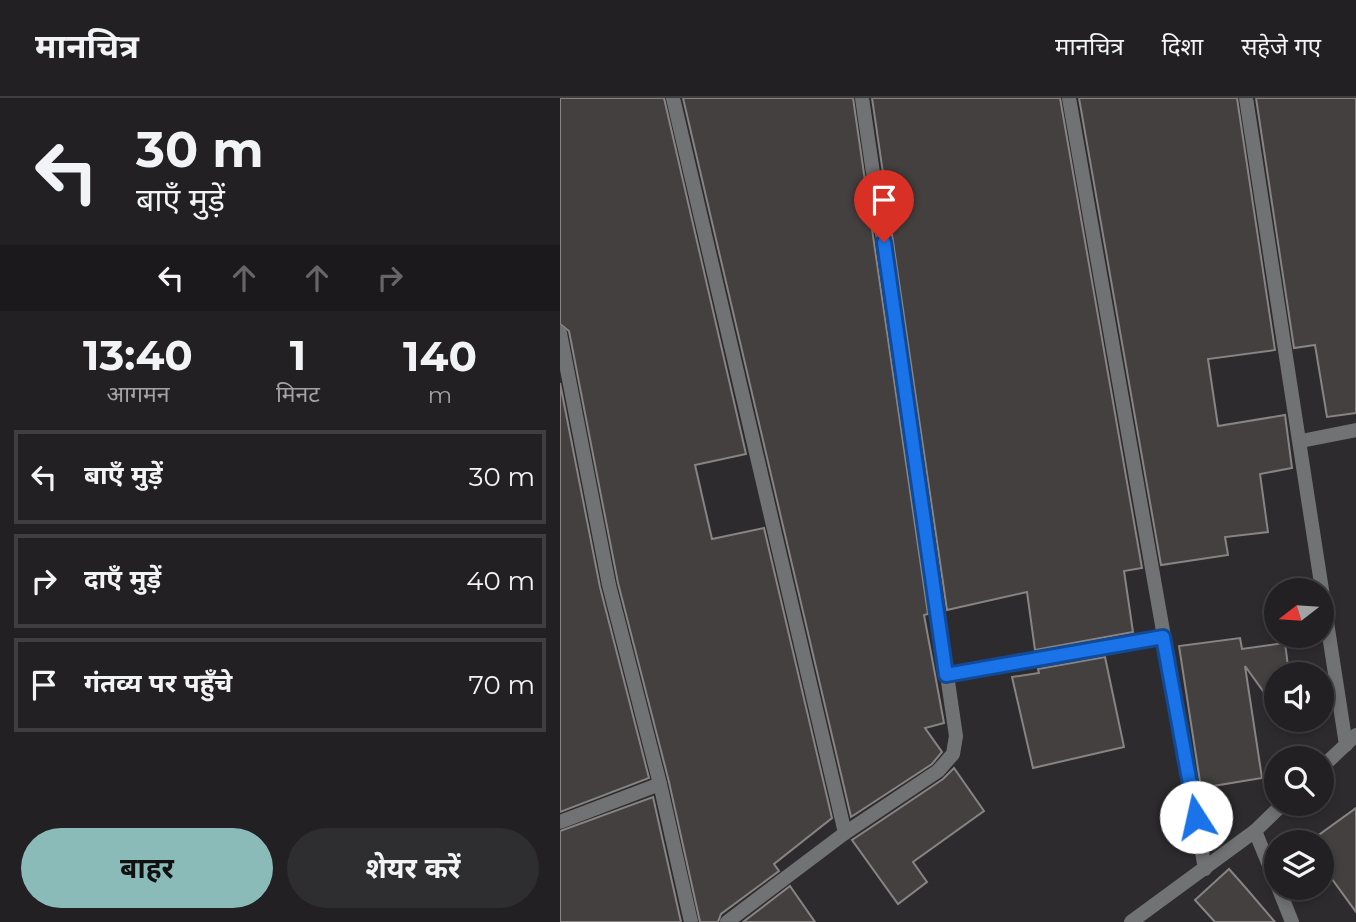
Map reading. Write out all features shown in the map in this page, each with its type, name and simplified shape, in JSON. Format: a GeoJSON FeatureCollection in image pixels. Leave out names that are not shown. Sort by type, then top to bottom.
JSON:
{"type":"FeatureCollection","features":[{"type":"Feature","properties":{"kind":"street"},"geometry":{"type":"LineString","coordinates":[[673,98],[845,833]]}},
{"type":"Feature","properties":{"kind":"street"},"geometry":{"type":"LineString","coordinates":[[727,922],[845,833],[938,771],[953,754],[956,736],[862,98]]}},
{"type":"Feature","properties":{"kind":"street"},"geometry":{"type":"LineString","coordinates":[[1069,98],[1205,869]]}},
{"type":"Feature","properties":{"kind":"street"},"geometry":{"type":"LineString","coordinates":[[1245,98],[1351,740],[1334,756]]}},
{"type":"Feature","properties":{"kind":"street"},"geometry":{"type":"LineString","coordinates":[[560,333],[609,584],[660,784],[691,922]]}},
{"type":"Feature","properties":{"kind":"street"},"geometry":{"type":"LineString","coordinates":[[1301,441],[1356,430]]}},
{"type":"Feature","properties":{"kind":"street"},"geometry":{"type":"LineString","coordinates":[[946,675],[1163,637]]}},
{"type":"Feature","properties":{"kind":"street"},"geometry":{"type":"LineString","coordinates":[[560,822],[660,784]]}},
{"type":"Feature","properties":{"kind":"street"},"geometry":{"type":"LineString","coordinates":[[1131,922],[1205,869],[1271,816]]}},
{"type":"Feature","properties":{"kind":"street"},"geometry":{"type":"LineString","coordinates":[[1255,831],[1264,853]]}},
{"type":"Feature","properties":{"kind":"street"},"geometry":{"type":"LineString","coordinates":[[1283,900],[1292,922]]}},
{"type":"Feature","properties":{"kind":"building"},"geometry":{"type":"Polygon","coordinates":[[[560,98],[664,98],[746,454],[695,465],[712,539],[764,528],[832,818],[774,864],[779,871],[721,914],[718,922],[700,922],[669,782],[618,583],[569,331],[560,324],[560,98]]]}},
{"type":"Feature","properties":{"kind":"building"},"geometry":{"type":"Polygon","coordinates":[[[683,98],[853,98],[928,614],[924,615],[944,723],[925,728],[942,752],[932,764],[851,817],[683,98]]]}},
{"type":"Feature","properties":{"kind":"building"},"geometry":{"type":"Polygon","coordinates":[[[872,98],[1060,98],[1142,568],[1124,571],[1133,632],[1035,650],[1027,592],[947,610],[872,98]]]}},
{"type":"Feature","properties":{"kind":"building"},"geometry":{"type":"Polygon","coordinates":[[[1079,98],[1237,98],[1275,350],[1208,359],[1218,426],[1285,415],[1292,468],[1260,474],[1268,532],[1225,537],[1228,555],[1161,565],[1079,98]]]}},
{"type":"Feature","properties":{"kind":"building"},"geometry":{"type":"Polygon","coordinates":[[[1256,98],[1356,98],[1356,413],[1327,417],[1315,345],[1294,348],[1256,98]]]}},
{"type":"Feature","properties":{"kind":"building"},"geometry":{"type":"Polygon","coordinates":[[[560,383],[600,587],[649,778],[560,812],[560,383]]]}},
{"type":"Feature","properties":{"kind":"building"},"geometry":{"type":"Polygon","coordinates":[[[1240,638],[1242,649],[1264,646],[1286,648],[1287,662],[1264,662],[1264,692],[1245,666],[1262,778],[1201,788],[1179,646],[1240,638]]]}},
{"type":"Feature","properties":{"kind":"building"},"geometry":{"type":"Polygon","coordinates":[[[1105,657],[1124,747],[1033,768],[1012,677],[1039,673],[1038,669],[1105,657]]]}},
{"type":"Feature","properties":{"kind":"building"},"geometry":{"type":"Polygon","coordinates":[[[954,768],[984,811],[913,862],[927,882],[898,904],[852,840],[943,779],[954,768]]]}},
{"type":"Feature","properties":{"kind":"building"},"geometry":{"type":"Polygon","coordinates":[[[653,797],[681,922],[560,922],[560,831],[653,797]]]}},
{"type":"Feature","properties":{"kind":"building"},"geometry":{"type":"Polygon","coordinates":[[[1356,808],[1356,912],[1334,882],[1334,830],[1326,830],[1356,808]]]}},
{"type":"Feature","properties":{"kind":"building"},"geometry":{"type":"Polygon","coordinates":[[[1229,869],[1275,922],[1215,922],[1195,900],[1229,869]]]}},
{"type":"Feature","properties":{"kind":"building"},"geometry":{"type":"Polygon","coordinates":[[[790,886],[815,922],[743,922],[790,886]]]}},
{"type":"Feature","properties":{"kind":"route"},"geometry":{"type":"LineString","coordinates":[[884,242],[946,675],[1163,637],[1196,817]]}}]}
